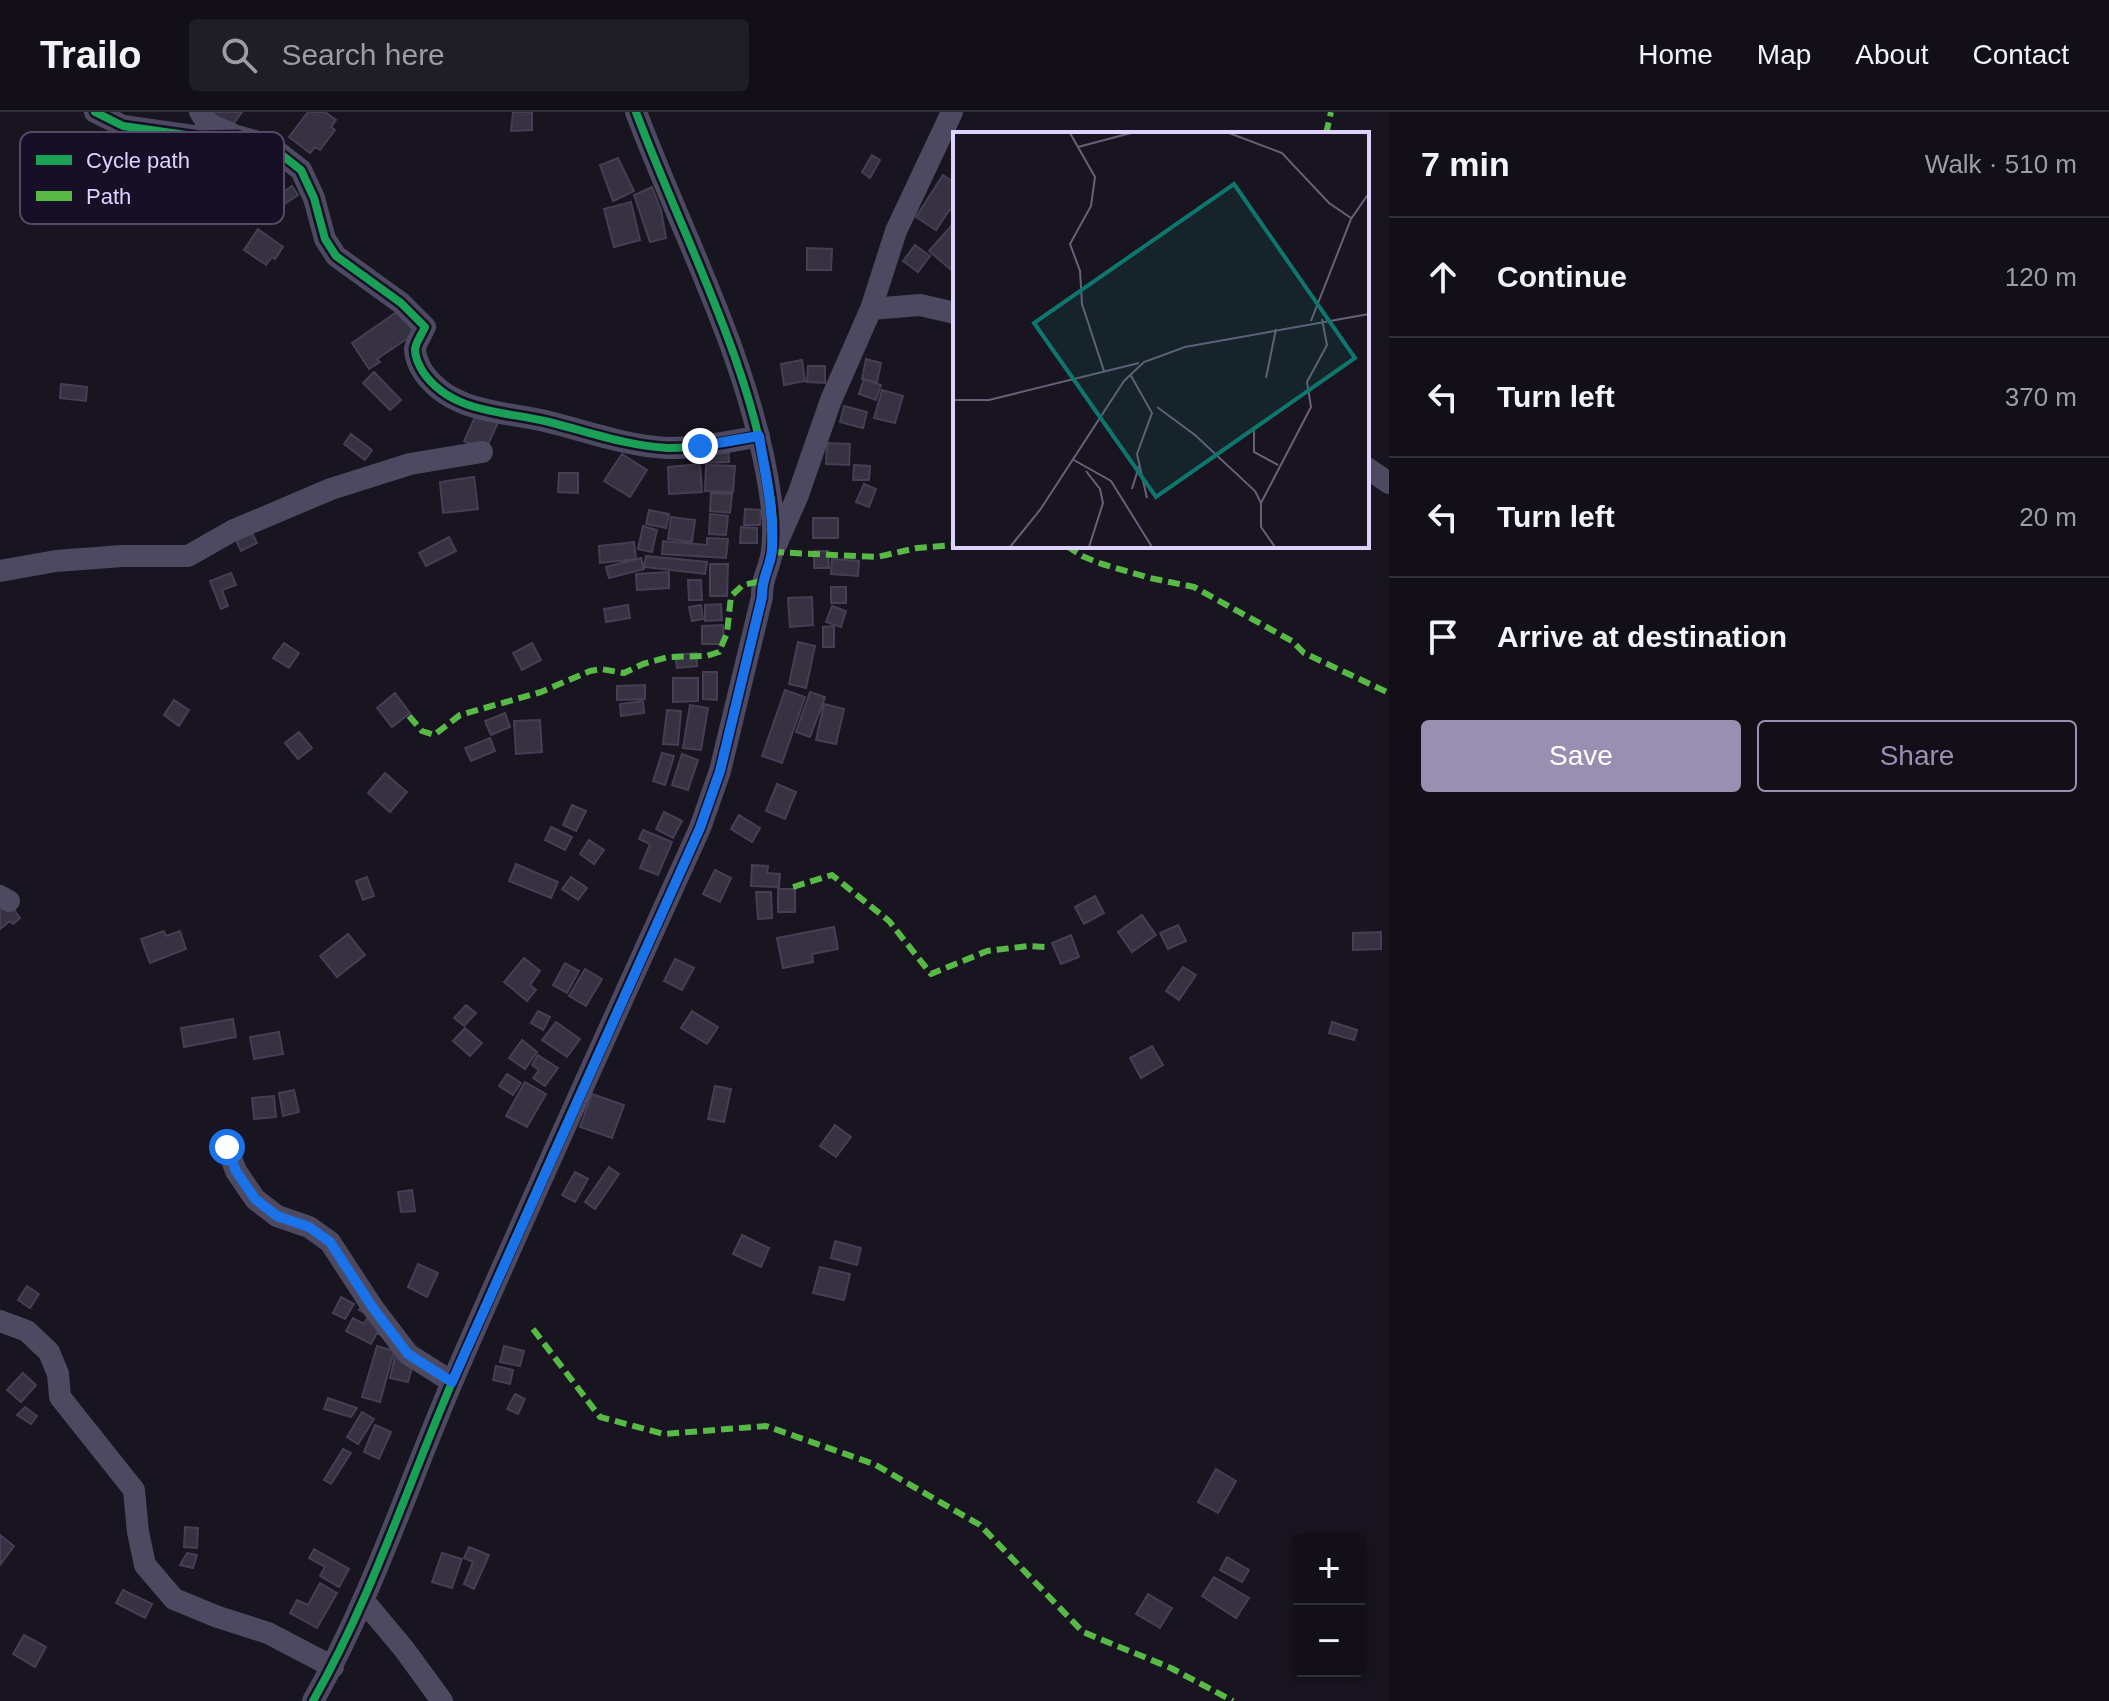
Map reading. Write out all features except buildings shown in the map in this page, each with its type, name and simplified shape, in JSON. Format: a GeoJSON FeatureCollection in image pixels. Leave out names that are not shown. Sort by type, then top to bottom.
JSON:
{"type":"FeatureCollection","features":[{"type":"Feature","properties":{"kind":"street"},"geometry":{"type":"LineString","coordinates":[[95,112],[123,126],[165,132]]}},
{"type":"Feature","properties":{"kind":"street"},"geometry":{"type":"LineString","coordinates":[[200,112],[208,124],[227,132]]}},
{"type":"Feature","properties":{"kind":"street"},"geometry":{"type":"LineString","coordinates":[[636,112],[743,378],[759,436],[771,503],[772,552]]}},
{"type":"Feature","properties":{"kind":"street"},"geometry":{"type":"LineString","coordinates":[[313,1701],[333,1667],[363,1600],[452,1382],[700,828],[720,771],[762,597],[762,581],[772,552],[798,495],[831,400],[871,309],[896,231],[952,112]]}},
{"type":"Feature","properties":{"kind":"street"},"geometry":{"type":"LineString","coordinates":[[284,157],[301,170],[314,198],[325,239],[336,256],[401,303],[425,327],[415,348],[418,364],[432,385],[464,404],[485,411],[538,419],[630,444],[670,448],[759,436]]}},
{"type":"Feature","properties":{"kind":"street"},"geometry":{"type":"LineString","coordinates":[[871,309],[925,305],[953,312]]}},
{"type":"Feature","properties":{"kind":"street"},"geometry":{"type":"LineString","coordinates":[[0,571],[56,561],[122,556],[188,556],[232,531],[331,489],[410,464],[482,452]]}},
{"type":"Feature","properties":{"kind":"street"},"geometry":{"type":"LineString","coordinates":[[1369,469],[1389,483]]}},
{"type":"Feature","properties":{"kind":"street"},"geometry":{"type":"LineString","coordinates":[[227,1147],[236,1171],[255,1199],[277,1216],[309,1227],[330,1242],[373,1308],[408,1354],[452,1382]]}},
{"type":"Feature","properties":{"kind":"street"},"geometry":{"type":"LineString","coordinates":[[0,1321],[27,1331],[49,1352],[58,1374],[60,1397],[134,1490],[145,1565],[174,1599],[268,1633],[333,1667]]}},
{"type":"Feature","properties":{"kind":"street"},"geometry":{"type":"LineString","coordinates":[[363,1600],[442,1701]]}},
{"type":"Feature","properties":{"kind":"marked path"},"geometry":{"type":"LineString","coordinates":[[1326,132],[1331,112]]}},
{"type":"Feature","properties":{"kind":"marked path"},"geometry":{"type":"LineString","coordinates":[[772,552],[877,557],[917,548],[953,545]]}},
{"type":"Feature","properties":{"kind":"marked path"},"geometry":{"type":"LineString","coordinates":[[1070,548],[1102,564],[1194,587],[1292,641],[1304,653],[1389,693]]}},
{"type":"Feature","properties":{"kind":"marked path"},"geometry":{"type":"LineString","coordinates":[[409,716],[422,731],[434,735],[460,715],[541,692],[590,671],[601,669],[624,673],[668,657],[706,656],[719,652],[727,633],[731,596],[743,585],[762,581]]}},
{"type":"Feature","properties":{"kind":"marked path"},"geometry":{"type":"LineString","coordinates":[[793,887],[832,875],[889,921],[931,974],[987,951],[1045,947]]}},
{"type":"Feature","properties":{"kind":"marked path"},"geometry":{"type":"LineString","coordinates":[[533,1329],[600,1417],[664,1434],[766,1426],[874,1464],[980,1525],[1083,1632],[1171,1668],[1233,1701]]}},
{"type":"Feature","properties":{"kind":"cycle path"},"geometry":{"type":"LineString","coordinates":[[95,112],[123,126],[165,132]]}},
{"type":"Feature","properties":{"kind":"cycle path"},"geometry":{"type":"LineString","coordinates":[[313,1701],[371,1583],[483,1311],[700,828],[720,771],[771,556],[771,501],[749,401],[715,304],[636,112]]}},
{"type":"Feature","properties":{"kind":"cycle path"},"geometry":{"type":"LineString","coordinates":[[284,157],[301,170],[314,198],[325,239],[336,256],[401,303],[425,327],[416,346],[416,358],[435,386],[449,396],[480,409],[653,447],[691,447],[759,436]]}},
{"type":"Feature","properties":{"kind":"route"},"geometry":{"type":"LineString","coordinates":[[227,1147],[236,1171],[255,1199],[277,1216],[309,1227],[330,1242],[373,1308],[408,1354],[452,1382],[700,828],[720,771],[762,597],[762,581],[772,552],[771,503],[759,436],[700,446]]}}]}
